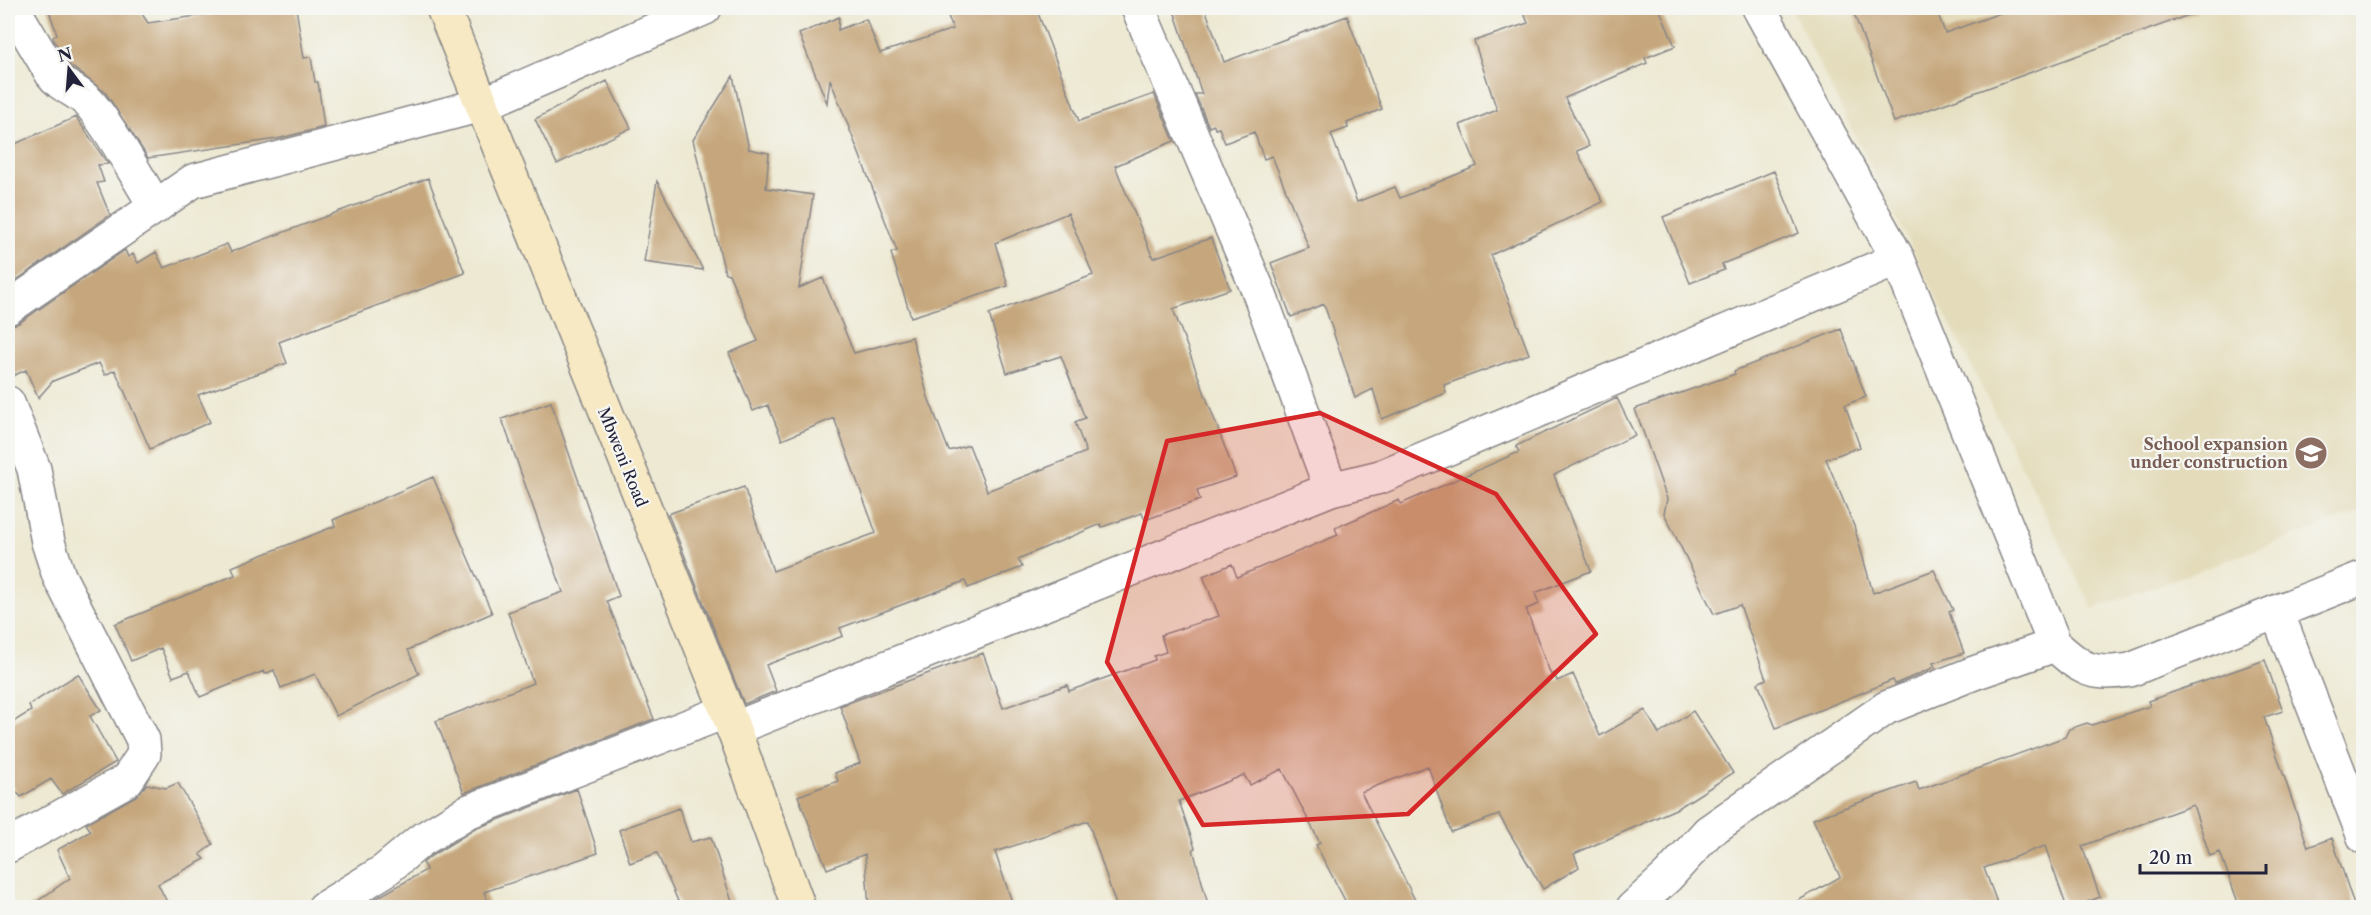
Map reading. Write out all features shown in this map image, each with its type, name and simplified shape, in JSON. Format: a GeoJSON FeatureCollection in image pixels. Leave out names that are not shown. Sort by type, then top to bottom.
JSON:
{"type":"FeatureCollection","features":[{"type":"Feature","properties":{"kind":"street"},"geometry":{"type":"LineString","coordinates":[[13,8],[57,81],[73,88],[91,105],[156,207]]}},
{"type":"Feature","properties":{"kind":"street","name":"Mbweni Road"},"geometry":{"type":"LineString","coordinates":[[444,8],[481,105],[730,720],[799,908]]}},
{"type":"Feature","properties":{"kind":"street"},"geometry":{"type":"LineString","coordinates":[[8,308],[193,181],[481,105],[705,8]]}},
{"type":"Feature","properties":{"kind":"street"},"geometry":{"type":"LineString","coordinates":[[1138,8],[1258,290],[1331,489]]}},
{"type":"Feature","properties":{"kind":"street"},"geometry":{"type":"LineString","coordinates":[[1759,8],[1898,259],[2055,645],[2073,662],[2105,674],[2130,670],[2364,577]]}},
{"type":"Feature","properties":{"kind":"street"},"geometry":{"type":"LineString","coordinates":[[324,908],[384,871],[420,841],[467,812],[730,720],[1331,489],[1380,477],[1898,259]]}},
{"type":"Feature","properties":{"kind":"street"},"geometry":{"type":"LineString","coordinates":[[8,403],[34,468],[48,542],[59,576],[143,740],[144,754],[127,780],[8,846]]}},
{"type":"Feature","properties":{"kind":"street"},"geometry":{"type":"LineString","coordinates":[[2277,612],[2364,837]]}},
{"type":"Feature","properties":{"kind":"street"},"geometry":{"type":"LineString","coordinates":[[1633,908],[1668,876],[1708,832],[1886,708],[1974,673],[2055,645]]}},
{"type":"Feature","properties":{"kind":"highlighted area"},"geometry":{"type":"Polygon","coordinates":[[[1320,413],[1496,494],[1596,634],[1408,814],[1203,825],[1107,662],[1167,441],[1320,413]]]}},
{"type":"Feature","properties":{"kind":"shaded area"},"geometry":{"type":"Polygon","coordinates":[[[1791,8],[2363,8],[2363,511],[2093,609],[1791,8]]]}},
{"type":"Feature","properties":{"kind":"building"},"geometry":{"type":"Polygon","coordinates":[[[48,8],[138,8],[148,23],[252,8],[296,8],[304,58],[311,57],[315,82],[318,82],[324,127],[277,139],[148,158],[105,92],[67,63],[54,41],[53,37],[57,34],[48,8]]]}},
{"type":"Feature","properties":{"kind":"building"},"geometry":{"type":"Polygon","coordinates":[[[945,8],[1036,8],[1079,121],[1154,94],[1174,141],[1115,166],[1153,258],[1211,238],[1230,289],[1173,309],[1236,477],[1197,490],[1200,500],[1145,520],[1142,513],[1102,527],[1101,524],[1018,559],[1022,567],[968,588],[965,581],[840,628],[843,636],[766,665],[776,691],[744,704],[668,514],[744,487],[773,571],[876,533],[834,418],[782,440],[768,405],[753,411],[729,353],[758,341],[729,274],[725,273],[693,140],[733,76],[749,149],[769,153],[766,188],[813,195],[799,288],[823,278],[854,353],[912,337],[928,397],[949,451],[969,445],[987,491],[1086,452],[1075,422],[1085,418],[1061,356],[1007,373],[989,314],[1093,275],[1068,213],[995,243],[1008,286],[911,317],[891,253],[897,251],[830,79],[827,103],[799,34],[839,17],[838,30],[866,19],[880,53],[953,29],[945,8]]]}},
{"type":"Feature","properties":{"kind":"building"},"geometry":{"type":"Polygon","coordinates":[[[1173,8],[1205,8],[1224,62],[1347,16],[1382,109],[1347,123],[1348,128],[1331,134],[1357,202],[1395,187],[1400,198],[1477,166],[1460,125],[1497,110],[1474,41],[1528,23],[1522,8],[1659,8],[1675,46],[1645,58],[1647,63],[1565,98],[1589,146],[1577,151],[1603,202],[1491,255],[1529,354],[1444,385],[1446,393],[1382,419],[1373,389],[1355,398],[1324,304],[1291,317],[1271,263],[1309,248],[1272,156],[1264,159],[1254,132],[1225,143],[1219,128],[1215,129],[1214,125],[1209,127],[1195,94],[1202,94],[1173,8]]]}},
{"type":"Feature","properties":{"kind":"building"},"geometry":{"type":"Polygon","coordinates":[[[1852,8],[1936,8],[1945,33],[2014,8],[2196,8],[2197,12],[1894,122],[1852,8]]]}},
{"type":"Feature","properties":{"kind":"building"},"geometry":{"type":"Polygon","coordinates":[[[607,81],[631,128],[557,164],[535,119],[607,81]]]}},
{"type":"Feature","properties":{"kind":"building"},"geometry":{"type":"Polygon","coordinates":[[[76,117],[108,164],[98,165],[104,182],[97,183],[110,215],[8,286],[8,144],[15,144],[76,117]]]}},
{"type":"Feature","properties":{"kind":"building"},"geometry":{"type":"Polygon","coordinates":[[[1774,171],[1799,233],[1722,264],[1724,270],[1690,283],[1663,217],[1774,171]]]}},
{"type":"Feature","properties":{"kind":"building"},"geometry":{"type":"Polygon","coordinates":[[[428,178],[465,273],[279,342],[287,363],[198,395],[210,422],[150,449],[115,370],[105,375],[99,363],[53,381],[38,398],[26,370],[8,378],[8,326],[19,323],[125,250],[128,257],[133,254],[138,263],[156,252],[164,268],[227,244],[231,252],[428,178]]]}},
{"type":"Feature","properties":{"kind":"building"},"geometry":{"type":"Polygon","coordinates":[[[657,181],[703,270],[644,262],[657,181]]]}},
{"type":"Feature","properties":{"kind":"building"},"geometry":{"type":"Polygon","coordinates":[[[1841,329],[1866,397],[1845,405],[1860,447],[1826,459],[1854,526],[1873,593],[1934,570],[1953,610],[1949,612],[1964,653],[1933,663],[1935,667],[1895,684],[1893,680],[1776,728],[1758,683],[1766,679],[1740,605],[1714,614],[1664,513],[1667,499],[1635,409],[1735,374],[1734,371],[1841,329]]]}},
{"type":"Feature","properties":{"kind":"building"},"geometry":{"type":"Polygon","coordinates":[[[1617,398],[1635,435],[1554,475],[1591,571],[1535,593],[1539,604],[1526,609],[1551,675],[1554,673],[1557,681],[1573,674],[1600,736],[1645,710],[1659,734],[1693,711],[1733,773],[1678,808],[1574,854],[1579,867],[1543,889],[1499,815],[1451,832],[1428,766],[1361,792],[1419,908],[1349,908],[1316,845],[1320,843],[1282,769],[1250,785],[1244,775],[1179,801],[1195,848],[1193,849],[1209,908],[1117,908],[1088,821],[995,852],[1014,908],[869,908],[865,854],[827,869],[798,796],[838,781],[835,773],[860,763],[840,706],[983,653],[1003,708],[1067,685],[1069,691],[1155,660],[1154,656],[1166,652],[1161,635],[1219,616],[1203,576],[1232,564],[1237,577],[1338,535],[1335,528],[1399,500],[1401,504],[1519,452],[1516,446],[1617,398]]]}},
{"type":"Feature","properties":{"kind":"building"},"geometry":{"type":"Polygon","coordinates":[[[551,402],[619,596],[607,601],[654,719],[464,793],[436,721],[533,683],[508,612],[563,592],[502,419],[551,402]]]}},
{"type":"Feature","properties":{"kind":"building"},"geometry":{"type":"Polygon","coordinates":[[[433,477],[492,613],[408,650],[419,674],[336,716],[315,674],[281,688],[274,670],[265,674],[264,671],[200,697],[189,671],[173,677],[161,648],[131,661],[115,624],[235,575],[232,567],[335,526],[333,520],[433,477]]]}},
{"type":"Feature","properties":{"kind":"building"},"geometry":{"type":"Polygon","coordinates":[[[2265,660],[2283,711],[2264,717],[2308,847],[2332,838],[2355,908],[2240,908],[2220,852],[2210,856],[2193,805],[2082,846],[2100,897],[2072,908],[2067,908],[2045,846],[1984,868],[1999,908],[1785,908],[1840,877],[1813,819],[1916,782],[1919,790],[2065,737],[2069,729],[2087,723],[2092,725],[2150,706],[2148,701],[2265,660]]]}},
{"type":"Feature","properties":{"kind":"building"},"geometry":{"type":"Polygon","coordinates":[[[78,674],[101,710],[90,716],[116,762],[62,794],[51,779],[21,797],[8,782],[8,725],[31,711],[29,705],[78,674]]]}},
{"type":"Feature","properties":{"kind":"building"},"geometry":{"type":"Polygon","coordinates":[[[178,783],[213,844],[200,854],[205,859],[158,884],[170,908],[28,908],[70,878],[57,850],[91,831],[86,824],[136,796],[147,784],[166,788],[178,783]]]}},
{"type":"Feature","properties":{"kind":"building"},"geometry":{"type":"Polygon","coordinates":[[[577,789],[598,853],[484,892],[491,908],[361,907],[426,870],[423,863],[431,856],[475,829],[577,789]]]}},
{"type":"Feature","properties":{"kind":"building"},"geometry":{"type":"Polygon","coordinates":[[[679,808],[691,842],[711,837],[734,908],[681,908],[657,853],[630,863],[619,830],[679,808]]]}},
{"type":"Feature","properties":{"kind":"place","name":"School expansion under construction"},"geometry":{"type":"Point","coordinates":[2311,453]}}]}
